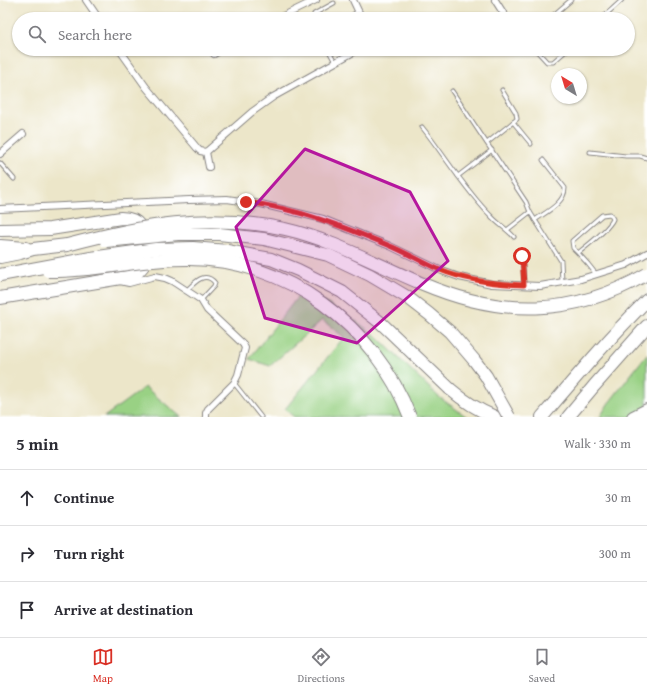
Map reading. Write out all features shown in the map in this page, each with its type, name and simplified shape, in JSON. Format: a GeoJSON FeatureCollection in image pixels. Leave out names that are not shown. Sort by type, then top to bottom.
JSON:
{"type":"FeatureCollection","features":[{"type":"Feature","properties":{"kind":"highway"},"geometry":{"type":"LineString","coordinates":[[0,230],[29,230],[62,227],[129,218],[137,222],[140,226],[143,266],[136,274],[132,276],[0,298]]}},
{"type":"Feature","properties":{"kind":"highway"},"geometry":{"type":"LineString","coordinates":[[67,245],[122,231],[177,222],[232,222],[260,224],[286,229],[337,245],[448,294],[506,308],[546,307],[582,301],[616,290],[647,274]]}},
{"type":"Feature","properties":{"kind":"highway"},"geometry":{"type":"LineString","coordinates":[[0,257],[33,249],[178,234],[220,234],[264,239],[328,255],[370,275],[407,297],[450,332],[486,376],[509,417]]}},
{"type":"Feature","properties":{"kind":"highway"},"geometry":{"type":"LineString","coordinates":[[0,246],[33,249]]}},
{"type":"Feature","properties":{"kind":"highway"},"geometry":{"type":"LineString","coordinates":[[0,275],[91,258],[156,249],[193,248],[227,251],[271,259],[298,270],[342,292],[381,323],[459,397],[495,417]]}},
{"type":"Feature","properties":{"kind":"highway"},"geometry":{"type":"LineString","coordinates":[[0,269],[24,271],[79,271],[161,260],[187,259],[213,260],[235,264],[272,275],[297,287],[325,305],[342,318],[358,334],[372,350],[395,383],[404,400],[410,417]]}},
{"type":"Feature","properties":{"kind":"highway"},"geometry":{"type":"LineString","coordinates":[[542,417],[579,372],[647,300]]}},
{"type":"Feature","properties":{"kind":"highway"},"geometry":{"type":"LineString","coordinates":[[568,417],[647,326]]}},
{"type":"Feature","properties":{"kind":"highway"},"geometry":{"type":"LineString","coordinates":[[633,417],[647,410]]}},
{"type":"Feature","properties":{"kind":"street"},"geometry":{"type":"LineString","coordinates":[[86,0],[94,12]]}},
{"type":"Feature","properties":{"kind":"street"},"geometry":{"type":"LineString","coordinates":[[291,12],[316,0]]}},
{"type":"Feature","properties":{"kind":"street"},"geometry":{"type":"LineString","coordinates":[[353,0],[358,11]]}},
{"type":"Feature","properties":{"kind":"street"},"geometry":{"type":"LineString","coordinates":[[495,0],[503,12]]}},
{"type":"Feature","properties":{"kind":"street"},"geometry":{"type":"LineString","coordinates":[[124,56],[146,87],[196,148],[200,151],[206,152]]}},
{"type":"Feature","properties":{"kind":"street"},"geometry":{"type":"LineString","coordinates":[[206,152],[252,112],[273,97],[346,56]]}},
{"type":"Feature","properties":{"kind":"street"},"geometry":{"type":"LineString","coordinates":[[0,154],[23,134]]}},
{"type":"Feature","properties":{"kind":"street"},"geometry":{"type":"LineString","coordinates":[[206,152],[209,167]]}},
{"type":"Feature","properties":{"kind":"street"},"geometry":{"type":"LineString","coordinates":[[0,209],[227,199],[261,204],[323,219],[459,276],[492,284],[540,286],[581,279],[626,265],[647,253]]}},
{"type":"Feature","properties":{"kind":"street"},"geometry":{"type":"LineString","coordinates":[[112,280],[129,283],[155,276],[165,278],[201,300],[204,307],[246,348],[234,383],[208,409],[206,417]]}},
{"type":"Feature","properties":{"kind":"lane"},"geometry":{"type":"LineString","coordinates":[[557,12],[571,0]]}},
{"type":"Feature","properties":{"kind":"lane"},"geometry":{"type":"LineString","coordinates":[[609,12],[622,0]]}},
{"type":"Feature","properties":{"kind":"lane"},"geometry":{"type":"LineString","coordinates":[[317,12],[334,3]]}},
{"type":"Feature","properties":{"kind":"lane"},"geometry":{"type":"LineString","coordinates":[[332,56],[335,62]]}},
{"type":"Feature","properties":{"kind":"lane"},"geometry":{"type":"LineString","coordinates":[[541,56],[547,62],[552,62],[559,56]]}},
{"type":"Feature","properties":{"kind":"lane"},"geometry":{"type":"LineString","coordinates":[[487,143],[517,118],[516,113],[502,90]]}},
{"type":"Feature","properties":{"kind":"lane"},"geometry":{"type":"LineString","coordinates":[[452,91],[526,202],[530,212],[557,253],[561,261],[562,282]]}},
{"type":"Feature","properties":{"kind":"lane"},"geometry":{"type":"LineString","coordinates":[[513,122],[531,144]]}},
{"type":"Feature","properties":{"kind":"lane"},"geometry":{"type":"LineString","coordinates":[[422,127],[458,176],[491,216],[514,237]]}},
{"type":"Feature","properties":{"kind":"lane"},"geometry":{"type":"LineString","coordinates":[[458,176],[492,150]]}},
{"type":"Feature","properties":{"kind":"lane"},"geometry":{"type":"LineString","coordinates":[[590,152],[640,156],[647,158]]}},
{"type":"Feature","properties":{"kind":"lane"},"geometry":{"type":"LineString","coordinates":[[535,220],[562,199],[565,194],[565,188],[543,160]]}},
{"type":"Feature","properties":{"kind":"lane"},"geometry":{"type":"LineString","coordinates":[[0,164],[14,179]]}},
{"type":"Feature","properties":{"kind":"lane"},"geometry":{"type":"LineString","coordinates":[[507,230],[530,212]]}},
{"type":"Feature","properties":{"kind":"lane"},"geometry":{"type":"LineString","coordinates":[[578,253],[591,243],[610,224],[613,219],[610,214],[602,216],[572,241],[573,248],[596,274]]}},
{"type":"Feature","properties":{"kind":"lane"},"geometry":{"type":"LineString","coordinates":[[521,252],[524,285]]}},
{"type":"Feature","properties":{"kind":"lane"},"geometry":{"type":"LineString","coordinates":[[186,291],[200,278],[213,280],[215,283],[214,286],[201,300]]}},
{"type":"Feature","properties":{"kind":"lane"},"geometry":{"type":"LineString","coordinates":[[234,383],[260,417]]}},
{"type":"Feature","properties":{"kind":"highlighted area"},"geometry":{"type":"Polygon","coordinates":[[[305,149],[410,192],[448,261],[357,343],[265,318],[236,227],[305,149]]]}},
{"type":"Feature","properties":{"kind":"green space"},"geometry":{"type":"Polygon","coordinates":[[[303,290],[349,316],[375,335],[439,397],[467,417],[294,417],[285,409],[344,337],[322,320],[270,366],[249,359],[303,290]]]}},
{"type":"Feature","properties":{"kind":"green space"},"geometry":{"type":"Polygon","coordinates":[[[647,354],[647,417],[600,417],[608,404],[647,354]]]}},
{"type":"Feature","properties":{"kind":"green space"},"geometry":{"type":"Polygon","coordinates":[[[145,387],[181,417],[104,417],[145,387]]]}},
{"type":"Feature","properties":{"kind":"route"},"geometry":{"type":"LineString","coordinates":[[246,202],[261,204],[323,219],[390,246],[442,271],[492,284],[524,285],[522,256]]}}]}
